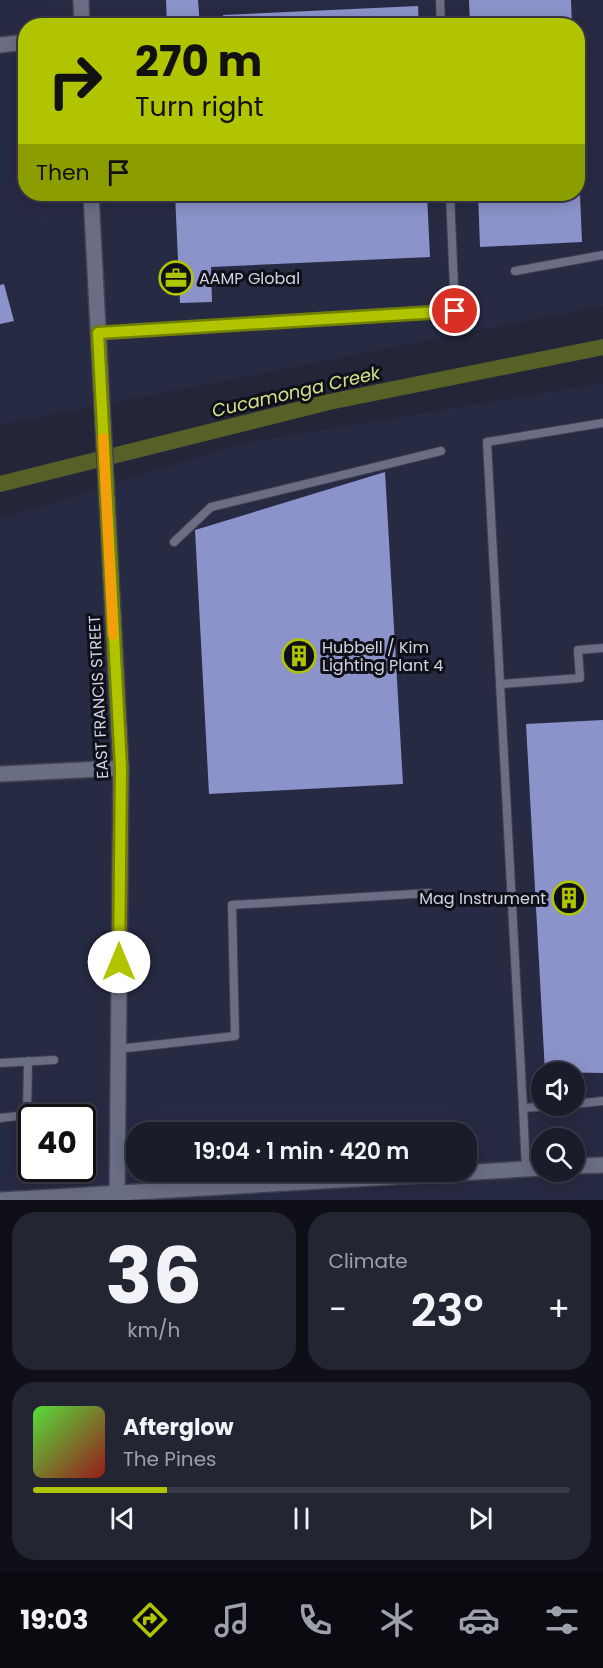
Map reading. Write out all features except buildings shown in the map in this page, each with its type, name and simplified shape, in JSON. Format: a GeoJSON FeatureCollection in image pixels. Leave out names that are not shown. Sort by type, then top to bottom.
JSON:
{"type":"FeatureCollection","features":[{"type":"Feature","properties":{"kind":"street"},"geometry":{"type":"LineString","coordinates":[[81,0],[82,18]]}},
{"type":"Feature","properties":{"kind":"street"},"geometry":{"type":"LineString","coordinates":[[0,45],[18,43]]}},
{"type":"Feature","properties":{"kind":"street","name":"EAST FRANCIS STREET"},"geometry":{"type":"LineString","coordinates":[[91,201],[121,768],[117,1197]]}},
{"type":"Feature","properties":{"kind":"street"},"geometry":{"type":"LineString","coordinates":[[0,774],[121,768]]}},
{"type":"Feature","properties":{"kind":"street"},"geometry":{"type":"LineString","coordinates":[[585,1166],[603,1165]]}},
{"type":"Feature","properties":{"kind":"street"},"geometry":{"type":"LineString","coordinates":[[1,1200],[117,1197],[531,1169]]}},
{"type":"Feature","properties":{"kind":"lane"},"geometry":{"type":"LineString","coordinates":[[440,0],[441,18]]}},
{"type":"Feature","properties":{"kind":"lane"},"geometry":{"type":"LineString","coordinates":[[98,333],[455,311],[450,201]]}},
{"type":"Feature","properties":{"kind":"lane"},"geometry":{"type":"LineString","coordinates":[[515,271],[603,255]]}},
{"type":"Feature","properties":{"kind":"lane"},"geometry":{"type":"LineString","coordinates":[[531,1152],[523,1108],[502,684],[487,442],[603,423]]}},
{"type":"Feature","properties":{"kind":"lane"},"geometry":{"type":"LineString","coordinates":[[174,542],[211,507],[441,451]]}},
{"type":"Feature","properties":{"kind":"lane"},"geometry":{"type":"LineString","coordinates":[[502,684],[580,678],[578,651],[603,648]]}},
{"type":"Feature","properties":{"kind":"lane"},"geometry":{"type":"LineString","coordinates":[[118,1049],[235,1036],[232,905],[429,893]]}},
{"type":"Feature","properties":{"kind":"lane"},"geometry":{"type":"LineString","coordinates":[[0,1063],[54,1060]]}},
{"type":"Feature","properties":{"kind":"lane"},"geometry":{"type":"LineString","coordinates":[[0,1118],[27,1115],[28,1061]]}},
{"type":"Feature","properties":{"kind":"lane"},"geometry":{"type":"LineString","coordinates":[[585,1103],[603,1101]]}},
{"type":"Feature","properties":{"kind":"lane"},"geometry":{"type":"LineString","coordinates":[[523,1108],[531,1107]]}},
{"type":"Feature","properties":{"kind":"shaded area"},"geometry":{"type":"Polygon","coordinates":[[[0,0],[603,0],[603,306],[0,425],[0,0]]]}},
{"type":"Feature","properties":{"kind":"shaded area"},"geometry":{"type":"Polygon","coordinates":[[[603,383],[603,1200],[0,1200],[0,519],[239,444],[603,383]]]}},
{"type":"Feature","properties":{"kind":"waterway","name":"Cucamonga Creek"},"geometry":{"type":"LineString","coordinates":[[0,484],[329,402],[603,347]]}},
{"type":"Feature","properties":{"kind":"slow traffic"},"geometry":{"type":"LineString","coordinates":[[103,438],[113,635]]}},
{"type":"Feature","properties":{"kind":"place","name":"AAMP Global"},"geometry":{"type":"Point","coordinates":[176,278]}},
{"type":"Feature","properties":{"kind":"place","name":"Hubbell / Kim Lighting Plant 4"},"geometry":{"type":"Point","coordinates":[299,656]}},
{"type":"Feature","properties":{"kind":"place","name":"Mag Instrument"},"geometry":{"type":"Point","coordinates":[569,898]}},
{"type":"Feature","properties":{"kind":"route"},"geometry":{"type":"LineString","coordinates":[[119,962],[121,768],[98,333],[455,311]]}}]}
